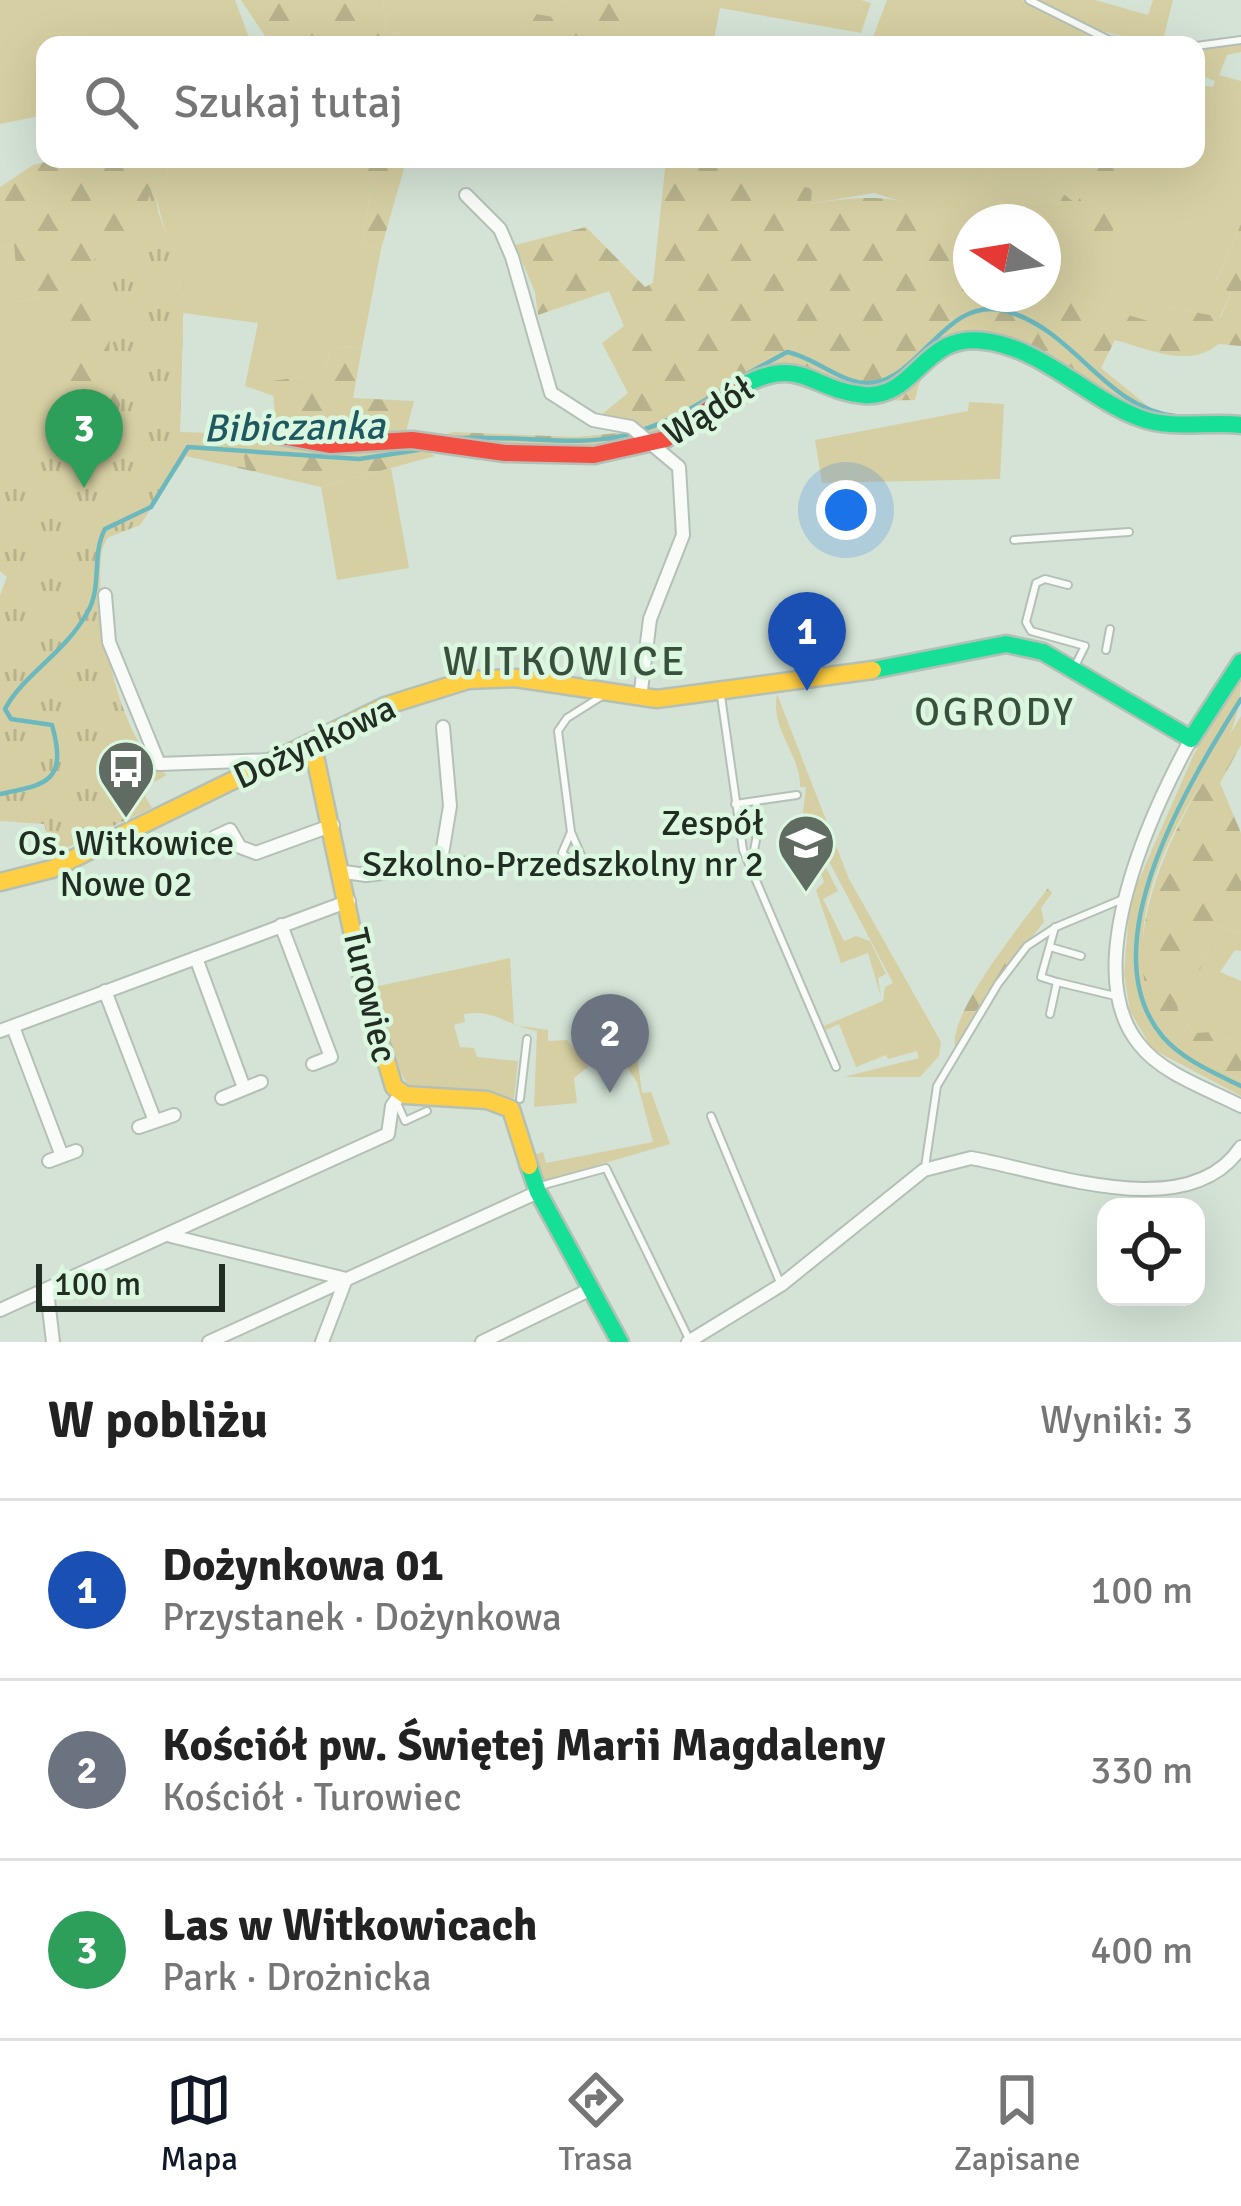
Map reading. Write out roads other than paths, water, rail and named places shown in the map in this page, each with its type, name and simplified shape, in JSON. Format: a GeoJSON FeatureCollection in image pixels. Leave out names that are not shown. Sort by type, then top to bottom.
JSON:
{"type":"FeatureCollection","features":[{"type":"Feature","properties":{"kind":"street"},"geometry":{"type":"LineString","coordinates":[[466,195],[500,230],[512,256],[551,393],[593,420],[631,428],[679,467],[686,511],[679,554],[650,619],[640,698]]}},
{"type":"Feature","properties":{"kind":"street","name":"Wądół"},"geometry":{"type":"LineString","coordinates":[[276,435],[343,446],[422,441],[440,447],[560,453],[650,442],[762,376],[799,370],[846,392],[881,394],[907,381],[937,347],[964,339],[1004,346],[1139,418],[1241,424]]}},
{"type":"Feature","properties":{"kind":"street"},"geometry":{"type":"LineString","coordinates":[[105,595],[109,642],[159,764],[272,760]]}},
{"type":"Feature","properties":{"kind":"street","name":"Dożynkowa"},"geometry":{"type":"LineString","coordinates":[[0,882],[73,859],[272,760],[419,692],[455,682],[515,678],[640,698],[833,679],[1006,644],[1043,652],[1075,668],[1190,739]]}},
{"type":"Feature","properties":{"kind":"street"},"geometry":{"type":"LineString","coordinates":[[1241,662],[1190,739],[1123,899],[1119,996],[1127,1026],[1148,1054],[1241,1106]]}},
{"type":"Feature","properties":{"kind":"street"},"geometry":{"type":"LineString","coordinates":[[440,866],[450,806],[443,727]]}},
{"type":"Feature","properties":{"kind":"street","name":"Turowiec"},"geometry":{"type":"LineString","coordinates":[[312,742],[334,824],[364,987],[398,1097],[487,1100],[511,1109],[537,1190],[620,1342]]}},
{"type":"Feature","properties":{"kind":"street"},"geometry":{"type":"LineString","coordinates":[[215,837],[230,830],[243,849],[260,853],[334,824]]}},
{"type":"Feature","properties":{"kind":"street"},"geometry":{"type":"LineString","coordinates":[[344,872],[366,875],[471,863]]}},
{"type":"Feature","properties":{"kind":"street"},"geometry":{"type":"LineString","coordinates":[[62,1156],[7,1029],[350,901]]}},
{"type":"Feature","properties":{"kind":"street"},"geometry":{"type":"LineString","coordinates":[[281,925],[331,1058],[314,1064]]}},
{"type":"Feature","properties":{"kind":"street"},"geometry":{"type":"LineString","coordinates":[[196,958],[244,1088]]}},
{"type":"Feature","properties":{"kind":"street"},"geometry":{"type":"LineString","coordinates":[[105,992],[154,1121]]}},
{"type":"Feature","properties":{"kind":"street"},"geometry":{"type":"LineString","coordinates":[[221,1098],[261,1082]]}},
{"type":"Feature","properties":{"kind":"street"},"geometry":{"type":"LineString","coordinates":[[0,1310],[388,1134],[398,1097]]}},
{"type":"Feature","properties":{"kind":"street"},"geometry":{"type":"LineString","coordinates":[[139,1127],[174,1115]]}},
{"type":"Feature","properties":{"kind":"street"},"geometry":{"type":"LineString","coordinates":[[689,1342],[781,1285],[924,1170],[971,1159],[1164,1192],[1209,1179],[1241,1147]]}},
{"type":"Feature","properties":{"kind":"street"},"geometry":{"type":"LineString","coordinates":[[208,1342],[537,1190]]}},
{"type":"Feature","properties":{"kind":"street"},"geometry":{"type":"LineString","coordinates":[[171,1236],[346,1279]]}},
{"type":"Feature","properties":{"kind":"street"},"geometry":{"type":"LineString","coordinates":[[322,1342],[346,1279]]}},
{"type":"Feature","properties":{"kind":"street"},"geometry":{"type":"LineString","coordinates":[[482,1342],[591,1289]]}},
{"type":"Feature","properties":{"kind":"street"},"geometry":{"type":"LineString","coordinates":[[47,1291],[53,1342]]}},
{"type":"Feature","properties":{"kind":"lane"},"geometry":{"type":"LineString","coordinates":[[1029,0],[1101,36]]}},
{"type":"Feature","properties":{"kind":"lane"},"geometry":{"type":"LineString","coordinates":[[1205,45],[1241,40]]}},
{"type":"Feature","properties":{"kind":"lane"},"geometry":{"type":"LineString","coordinates":[[1014,540],[1129,532]]}},
{"type":"Feature","properties":{"kind":"lane"},"geometry":{"type":"LineString","coordinates":[[1068,585],[1039,581],[1026,622],[1031,631],[1085,646],[1075,668]]}},
{"type":"Feature","properties":{"kind":"lane"},"geometry":{"type":"LineString","coordinates":[[1106,650],[1110,628]]}},
{"type":"Feature","properties":{"kind":"lane"},"geometry":{"type":"LineString","coordinates":[[720,692],[743,850],[836,1067]]}},
{"type":"Feature","properties":{"kind":"lane"},"geometry":{"type":"LineString","coordinates":[[571,832],[562,854],[578,866],[583,860],[571,832],[558,731],[567,718],[595,705],[604,694]]}},
{"type":"Feature","properties":{"kind":"lane"},"geometry":{"type":"LineString","coordinates":[[734,804],[796,795]]}},
{"type":"Feature","properties":{"kind":"lane"},"geometry":{"type":"LineString","coordinates":[[751,870],[760,818],[756,802]]}},
{"type":"Feature","properties":{"kind":"lane"},"geometry":{"type":"LineString","coordinates":[[924,1170],[937,1085],[1008,971],[1027,946],[1055,927],[1123,899]]}},
{"type":"Feature","properties":{"kind":"lane"},"geometry":{"type":"LineString","coordinates":[[1055,927],[1041,977],[1119,996]]}},
{"type":"Feature","properties":{"kind":"lane"},"geometry":{"type":"LineString","coordinates":[[1050,947],[1082,956]]}},
{"type":"Feature","properties":{"kind":"lane"},"geometry":{"type":"LineString","coordinates":[[1050,1014],[1057,982]]}},
{"type":"Feature","properties":{"kind":"lane"},"geometry":{"type":"LineString","coordinates":[[520,1099],[526,1039]]}},
{"type":"Feature","properties":{"kind":"lane"},"geometry":{"type":"LineString","coordinates":[[398,1097],[405,1121],[427,1111]]}},
{"type":"Feature","properties":{"kind":"lane"},"geometry":{"type":"LineString","coordinates":[[711,1116],[781,1285]]}},
{"type":"Feature","properties":{"kind":"lane"},"geometry":{"type":"LineString","coordinates":[[537,1190],[606,1168],[689,1342]]}},
{"type":"Feature","properties":{"kind":"waterway","name":"Bibiczanka"},"geometry":{"type":"LineString","coordinates":[[736,380],[787,352],[861,383],[890,378],[950,325],[985,309],[1030,321],[1129,399],[1175,416]]}},
{"type":"Feature","properties":{"kind":"waterway","name":"Bibiczanka"},"geometry":{"type":"LineString","coordinates":[[452,438],[561,441],[618,437],[682,413],[722,390]]}},
{"type":"Feature","properties":{"kind":"waterway","name":"Bibiczanka"},"geometry":{"type":"LineString","coordinates":[[0,794],[41,783],[55,770],[52,725],[11,719],[5,709],[87,613],[95,593],[105,529],[151,507],[188,447],[359,459],[425,449]]}},
{"type":"Feature","properties":{"kind":"waterway","name":"Bibiczanka"},"geometry":{"type":"LineString","coordinates":[[1241,699],[1197,774],[1154,865],[1141,912],[1136,958],[1142,1000],[1163,1037],[1190,1059],[1241,1086]]}},
{"type":"Feature","properties":{"kind":"place","name":"Las w Witkowicach"},"geometry":{"type":"Point","coordinates":[84,488]}},
{"type":"Feature","properties":{"kind":"place","name":"Dożynkowa 01"},"geometry":{"type":"Point","coordinates":[807,691]}},
{"type":"Feature","properties":{"kind":"place","name":"Os. Witkowice Nowe 02"},"geometry":{"type":"Point","coordinates":[126,820]}},
{"type":"Feature","properties":{"kind":"place","name":"Zespół Szkolno-Przedszkolny nr 2"},"geometry":{"type":"Point","coordinates":[806,894]}},
{"type":"Feature","properties":{"kind":"place","name":"Kościół pw. Świętej Marii Magdaleny"},"geometry":{"type":"Point","coordinates":[610,1093]}},
{"type":"Feature","properties":{"kind":"district","name":"WITKOWICE"},"geometry":{"type":"Point","coordinates":[565,660]}},
{"type":"Feature","properties":{"kind":"district","name":"OGRODY"},"geometry":{"type":"Point","coordinates":[995,711]}}]}
